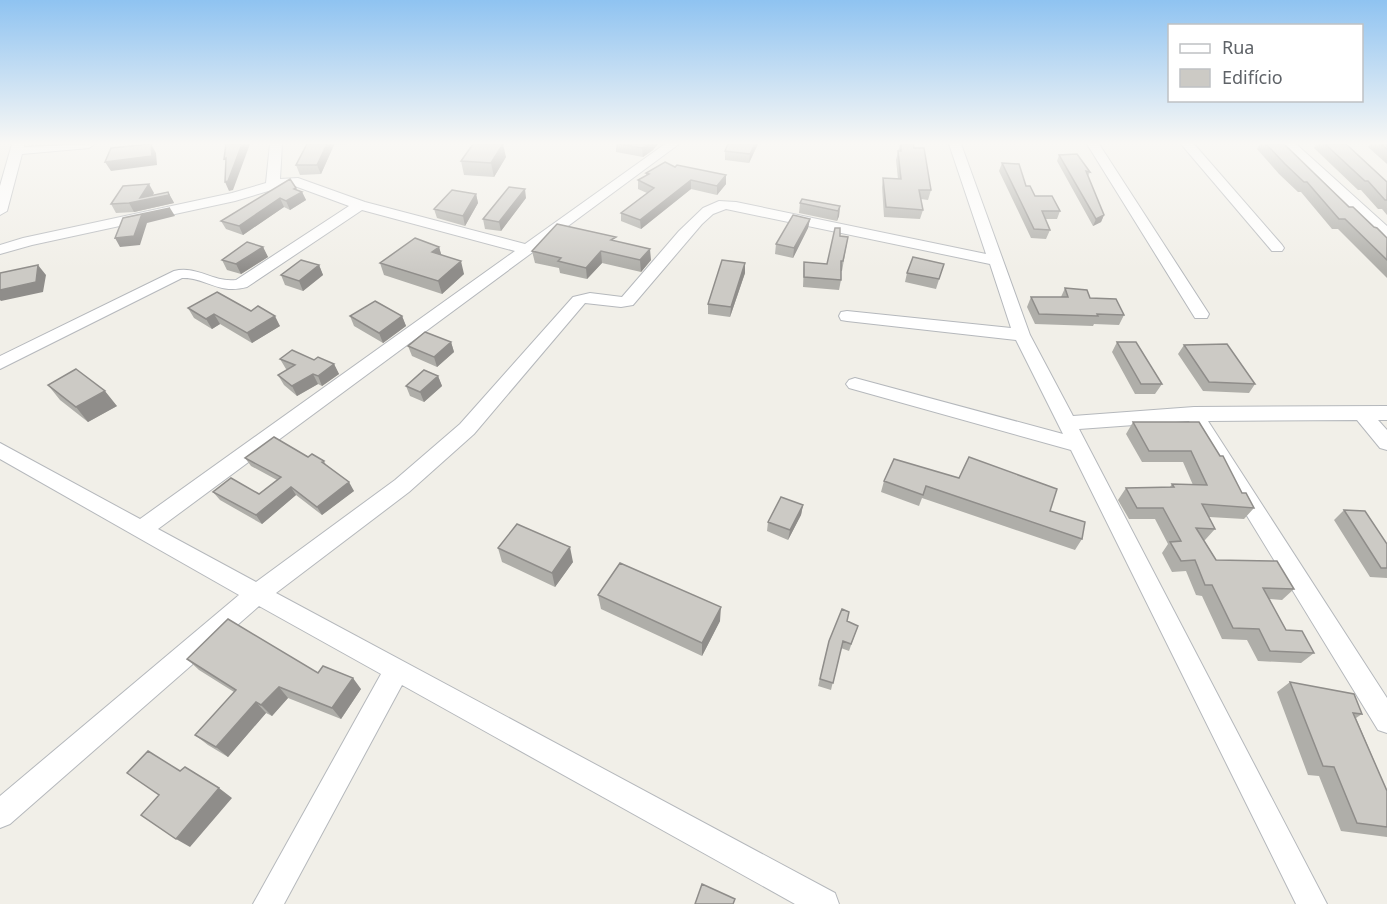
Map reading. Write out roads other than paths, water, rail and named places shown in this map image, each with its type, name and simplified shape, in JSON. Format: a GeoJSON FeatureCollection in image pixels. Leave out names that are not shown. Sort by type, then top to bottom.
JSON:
{"type":"FeatureCollection","features":[{"type":"Feature","properties":{"kind":"street"},"geometry":{"type":"LineString","coordinates":[[0,211],[7,186]]}},
{"type":"Feature","properties":{"kind":"street"},"geometry":{"type":"LineString","coordinates":[[0,250],[28,241],[235,197],[267,186]]}},
{"type":"Feature","properties":{"kind":"street"},"geometry":{"type":"LineString","coordinates":[[313,186],[360,205],[529,250]]}},
{"type":"Feature","properties":{"kind":"street"},"geometry":{"type":"LineString","coordinates":[[141,530],[616,186]]}},
{"type":"Feature","properties":{"kind":"street"},"geometry":{"type":"LineString","coordinates":[[970,186],[1022,335],[1312,904]]}},
{"type":"Feature","properties":{"kind":"street"},"geometry":{"type":"LineString","coordinates":[[1120,186],[1201,314]]}},
{"type":"Feature","properties":{"kind":"street"},"geometry":{"type":"LineString","coordinates":[[1224,186],[1277,248]]}},
{"type":"Feature","properties":{"kind":"street"},"geometry":{"type":"LineString","coordinates":[[1335,186],[1387,234]]}},
{"type":"Feature","properties":{"kind":"street"},"geometry":{"type":"LineString","coordinates":[[0,363],[179,274],[192,273],[229,286],[241,284],[360,205]]}},
{"type":"Feature","properties":{"kind":"street"},"geometry":{"type":"LineString","coordinates":[[0,814],[257,594],[402,486],[467,429],[579,300],[584,297],[620,303],[627,302],[687,231],[717,206],[736,206],[996,261]]}},
{"type":"Feature","properties":{"kind":"street"},"geometry":{"type":"LineString","coordinates":[[847,316],[1022,335]]}},
{"type":"Feature","properties":{"kind":"street"},"geometry":{"type":"LineString","coordinates":[[855,384],[1077,445]]}},
{"type":"Feature","properties":{"kind":"street"},"geometry":{"type":"LineString","coordinates":[[1065,423],[1194,414],[1387,413]]}},
{"type":"Feature","properties":{"kind":"street"},"geometry":{"type":"LineString","coordinates":[[1194,414],[1387,721]]}},
{"type":"Feature","properties":{"kind":"street"},"geometry":{"type":"LineString","coordinates":[[1363,414],[1387,443]]}},
{"type":"Feature","properties":{"kind":"street"},"geometry":{"type":"LineString","coordinates":[[0,450],[257,594],[824,904]]}},
{"type":"Feature","properties":{"kind":"street"},"geometry":{"type":"LineString","coordinates":[[268,904],[397,670]]}}]}
